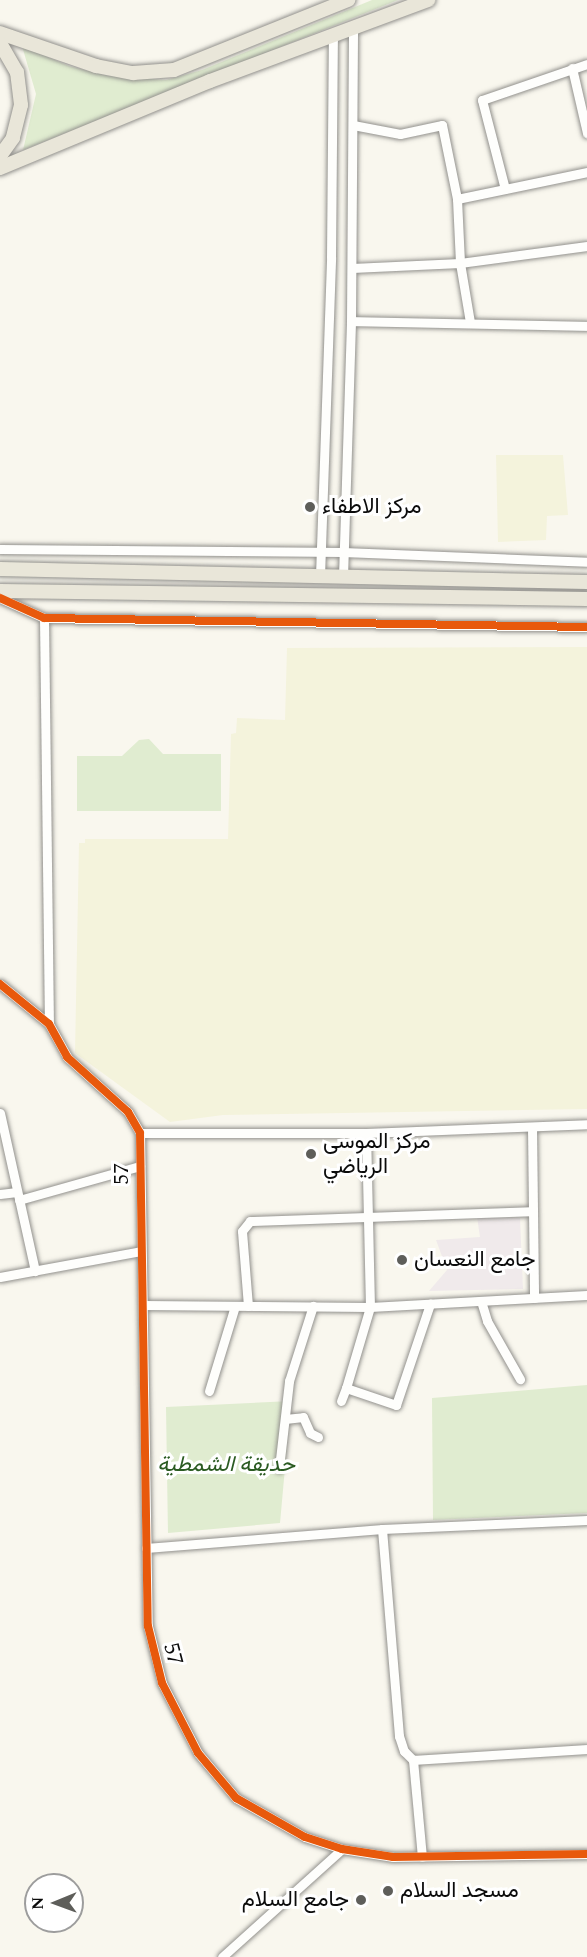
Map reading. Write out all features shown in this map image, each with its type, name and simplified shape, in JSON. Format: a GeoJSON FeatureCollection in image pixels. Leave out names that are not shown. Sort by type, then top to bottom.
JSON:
{"type":"FeatureCollection","features":[{"type":"Feature","properties":{"kind":"main road"},"geometry":{"type":"LineString","coordinates":[[0,33],[96,66],[133,73],[174,70],[348,0]]}},
{"type":"Feature","properties":{"kind":"main road"},"geometry":{"type":"LineString","coordinates":[[0,168],[210,81],[428,0]]}},
{"type":"Feature","properties":{"kind":"main road"},"geometry":{"type":"LineString","coordinates":[[0,43],[17,72],[21,105],[13,138],[0,156]]}},
{"type":"Feature","properties":{"kind":"main road"},"geometry":{"type":"LineString","coordinates":[[0,569],[587,582]]}},
{"type":"Feature","properties":{"kind":"main road"},"geometry":{"type":"LineString","coordinates":[[0,591],[587,599]]}},
{"type":"Feature","properties":{"kind":"street"},"geometry":{"type":"LineString","coordinates":[[342,577],[351,321],[353,27]]}},
{"type":"Feature","properties":{"kind":"street"},"geometry":{"type":"LineString","coordinates":[[320,576],[330,268],[333,37]]}},
{"type":"Feature","properties":{"kind":"street"},"geometry":{"type":"LineString","coordinates":[[505,189],[482,100],[587,64]]}},
{"type":"Feature","properties":{"kind":"street"},"geometry":{"type":"LineString","coordinates":[[572,68],[587,133]]}},
{"type":"Feature","properties":{"kind":"street"},"geometry":{"type":"LineString","coordinates":[[353,125],[400,134],[442,125],[457,199],[460,263],[470,322]]}},
{"type":"Feature","properties":{"kind":"street"},"geometry":{"type":"LineString","coordinates":[[457,199],[587,172]]}},
{"type":"Feature","properties":{"kind":"street"},"geometry":{"type":"LineString","coordinates":[[352,268],[460,263],[587,246]]}},
{"type":"Feature","properties":{"kind":"street"},"geometry":{"type":"LineString","coordinates":[[351,321],[587,326]]}},
{"type":"Feature","properties":{"kind":"street"},"geometry":{"type":"LineString","coordinates":[[0,549],[343,552],[587,562]]}},
{"type":"Feature","properties":{"kind":"street"},"geometry":{"type":"LineString","coordinates":[[0,598],[44,618],[587,627]]}},
{"type":"Feature","properties":{"kind":"street"},"geometry":{"type":"LineString","coordinates":[[44,618],[49,1024]]}},
{"type":"Feature","properties":{"kind":"street"},"geometry":{"type":"LineString","coordinates":[[0,984],[49,1024],[67,1057],[128,1112],[140,1133],[366,1133],[587,1124]]}},
{"type":"Feature","properties":{"kind":"street"},"geometry":{"type":"LineString","coordinates":[[0,1113],[2,1135],[35,1271]]}},
{"type":"Feature","properties":{"kind":"street"},"geometry":{"type":"LineString","coordinates":[[532,1128],[534,1298]]}},
{"type":"Feature","properties":{"kind":"street","name":"57"},"geometry":{"type":"LineString","coordinates":[[140,1133],[146,1548],[151,1645],[169,1701],[193,1744],[236,1798],[305,1837],[342,1849],[376,1856],[422,1857],[587,1854]]}},
{"type":"Feature","properties":{"kind":"street"},"geometry":{"type":"LineString","coordinates":[[341,1401],[370,1307],[366,1133]]}},
{"type":"Feature","properties":{"kind":"street"},"geometry":{"type":"LineString","coordinates":[[0,1194],[18,1196],[140,1166]]}},
{"type":"Feature","properties":{"kind":"street"},"geometry":{"type":"LineString","coordinates":[[248,1306],[243,1225],[250,1221],[368,1219],[533,1211]]}},
{"type":"Feature","properties":{"kind":"street"},"geometry":{"type":"LineString","coordinates":[[0,1277],[141,1251]]}},
{"type":"Feature","properties":{"kind":"street"},"geometry":{"type":"LineString","coordinates":[[142,1305],[370,1307],[587,1295]]}},
{"type":"Feature","properties":{"kind":"street"},"geometry":{"type":"LineString","coordinates":[[481,1301],[487,1321],[520,1379]]}},
{"type":"Feature","properties":{"kind":"street"},"geometry":{"type":"LineString","coordinates":[[346,1388],[396,1405],[429,1304]]}},
{"type":"Feature","properties":{"kind":"street"},"geometry":{"type":"LineString","coordinates":[[209,1391],[235,1306]]}},
{"type":"Feature","properties":{"kind":"street"},"geometry":{"type":"LineString","coordinates":[[279,1468],[289,1381],[313,1306]]}},
{"type":"Feature","properties":{"kind":"street"},"geometry":{"type":"LineString","coordinates":[[285,1419],[303,1417],[310,1432],[318,1437]]}},
{"type":"Feature","properties":{"kind":"street"},"geometry":{"type":"LineString","coordinates":[[146,1548],[382,1529],[587,1520]]}},
{"type":"Feature","properties":{"kind":"street"},"geometry":{"type":"LineString","coordinates":[[382,1529],[399,1736],[404,1751],[413,1760],[422,1857]]}},
{"type":"Feature","properties":{"kind":"street"},"geometry":{"type":"LineString","coordinates":[[413,1760],[587,1749]]}},
{"type":"Feature","properties":{"kind":"street"},"geometry":{"type":"LineString","coordinates":[[222,1957],[342,1849]]}},
{"type":"Feature","properties":{"kind":"shaded area"},"geometry":{"type":"Polygon","coordinates":[[[477,1217],[520,1218],[523,1289],[429,1291],[447,1270],[436,1240],[480,1237],[477,1217]]]}},
{"type":"Feature","properties":{"kind":"green space"},"geometry":{"type":"Polygon","coordinates":[[[372,0],[398,0],[23,150],[36,94],[22,46],[69,66],[109,76],[166,80],[202,70],[372,0]]]}},
{"type":"Feature","properties":{"kind":"green space"},"geometry":{"type":"Polygon","coordinates":[[[496,455],[563,455],[568,515],[547,516],[546,540],[498,542],[496,455]]]}},
{"type":"Feature","properties":{"kind":"green space"},"geometry":{"type":"Polygon","coordinates":[[[587,647],[587,1109],[223,1115],[170,1122],[75,1053],[79,843],[85,843],[85,839],[228,839],[231,734],[236,733],[237,718],[285,720],[287,648],[587,647]]]}},
{"type":"Feature","properties":{"kind":"green space"},"geometry":{"type":"Polygon","coordinates":[[[149,739],[163,754],[221,754],[221,811],[77,811],[77,756],[122,756],[139,740],[149,739]]]}},
{"type":"Feature","properties":{"kind":"green space"},"geometry":{"type":"Polygon","coordinates":[[[587,1385],[587,1513],[433,1520],[432,1398],[587,1385]]]}},
{"type":"Feature","properties":{"kind":"green space","name":"حديقة الشمطية"},"geometry":{"type":"Polygon","coordinates":[[[291,1401],[280,1523],[168,1533],[166,1407],[291,1401]]]}},
{"type":"Feature","properties":{"kind":"cycle path"},"geometry":{"type":"LineString","coordinates":[[0,598],[44,618],[587,627]]}},
{"type":"Feature","properties":{"kind":"cycle path"},"geometry":{"type":"LineString","coordinates":[[0,984],[49,1024],[67,1057],[128,1112],[140,1133],[148,1626],[162,1683],[198,1753],[236,1798],[305,1837],[342,1849],[393,1857],[587,1854]]}},
{"type":"Feature","properties":{"kind":"place","name":"مركز الاطفاء"},"geometry":{"type":"Point","coordinates":[310,507]}},
{"type":"Feature","properties":{"kind":"place","name":"مركز الموسى الرياضي"},"geometry":{"type":"Point","coordinates":[311,1154]}},
{"type":"Feature","properties":{"kind":"place","name":"جامع النعسان"},"geometry":{"type":"Point","coordinates":[402,1260]}},
{"type":"Feature","properties":{"kind":"place","name":"مسجد السلام"},"geometry":{"type":"Point","coordinates":[388,1891]}},
{"type":"Feature","properties":{"kind":"place","name":"جامع السلام"},"geometry":{"type":"Point","coordinates":[361,1900]}}]}
